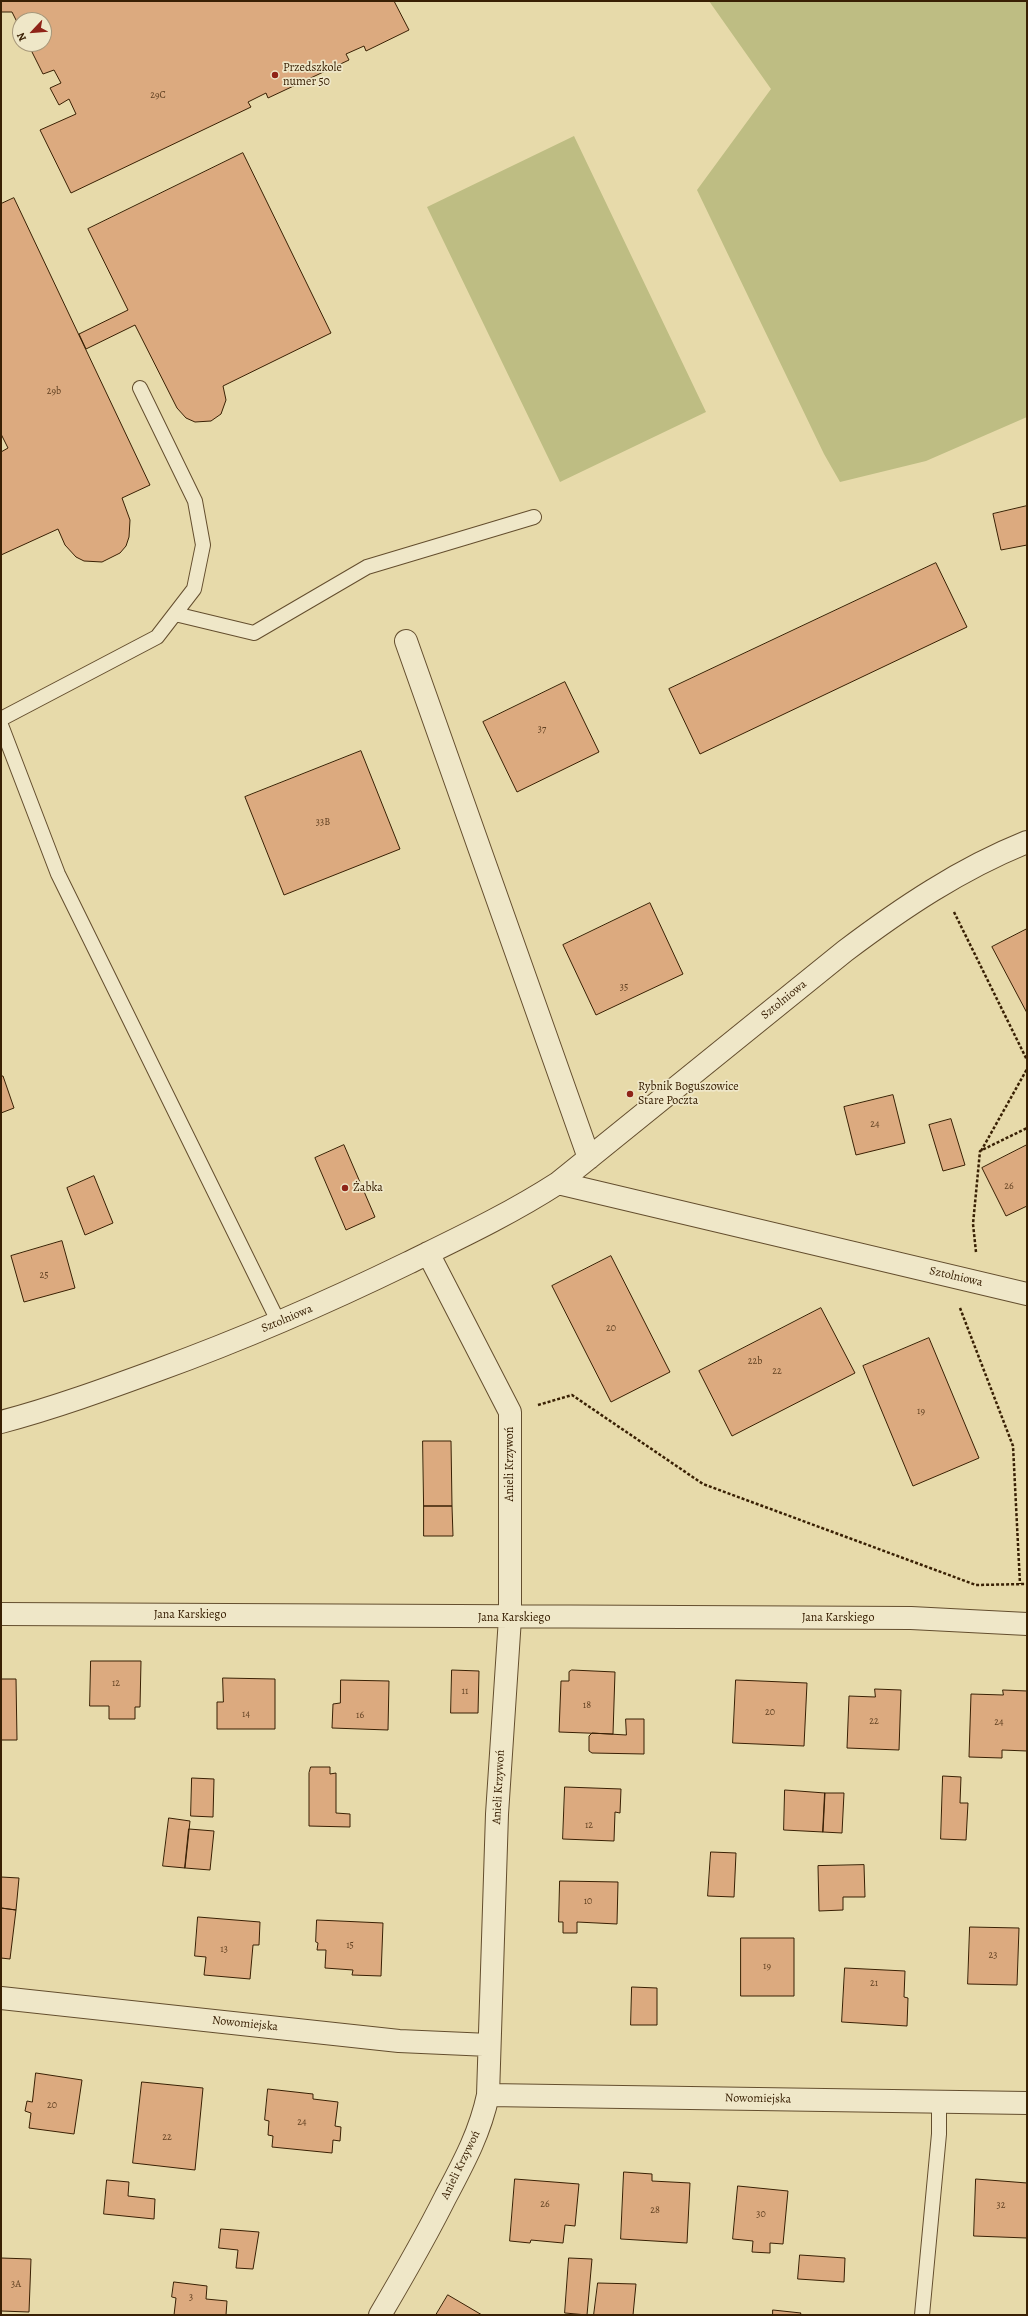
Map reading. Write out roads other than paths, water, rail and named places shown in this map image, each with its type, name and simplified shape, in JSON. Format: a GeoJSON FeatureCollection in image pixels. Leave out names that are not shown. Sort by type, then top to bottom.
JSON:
{"type":"FeatureCollection","features":[{"type":"Feature","properties":{"kind":"street"},"geometry":{"type":"LineString","coordinates":[[406,641],[589,1158]]}},
{"type":"Feature","properties":{"kind":"street","name":"Sztolniowa"},"geometry":{"type":"LineString","coordinates":[[1,1422],[120,1384],[279,1323],[365,1284],[487,1225],[558,1183],[845,951],[887,920],[941,885],[971,868],[1027,842]]}},
{"type":"Feature","properties":{"kind":"street","name":"Sztolniowa"},"geometry":{"type":"LineString","coordinates":[[558,1183],[1027,1294]]}},
{"type":"Feature","properties":{"kind":"street","name":"Anieli Krzywoń"},"geometry":{"type":"LineString","coordinates":[[380,2315],[421,2246],[474,2144],[483,2120],[488,2095],[497,1814],[510,1618],[510,1412],[428,1253]]}},
{"type":"Feature","properties":{"kind":"street","name":"Jana Karskiego"},"geometry":{"type":"LineString","coordinates":[[1,1614],[510,1618],[911,1618],[1027,1624]]}},
{"type":"Feature","properties":{"kind":"street","name":"Nowomiejska"},"geometry":{"type":"LineString","coordinates":[[1,1998],[399,2041],[489,2045]]}},
{"type":"Feature","properties":{"kind":"street","name":"Nowomiejska"},"geometry":{"type":"LineString","coordinates":[[488,2095],[1027,2103]]}},
{"type":"Feature","properties":{"kind":"lane"},"geometry":{"type":"LineString","coordinates":[[1,719],[157,637],[194,589],[203,544],[195,501],[140,388]]}},
{"type":"Feature","properties":{"kind":"lane"},"geometry":{"type":"LineString","coordinates":[[175,614],[254,633],[367,567],[534,517]]}},
{"type":"Feature","properties":{"kind":"lane"},"geometry":{"type":"LineString","coordinates":[[1,725],[58,874],[279,1323]]}},
{"type":"Feature","properties":{"kind":"lane"},"geometry":{"type":"LineString","coordinates":[[922,2315],[939,2134],[939,2102]]}},
{"type":"Feature","properties":{"kind":"place","name":"Przedszkole numer 50"},"geometry":{"type":"Point","coordinates":[275,75]}},
{"type":"Feature","properties":{"kind":"place","name":"Rybnik Boguszowice Stare Poczta"},"geometry":{"type":"Point","coordinates":[630,1094]}},
{"type":"Feature","properties":{"kind":"place","name":"Żabka"},"geometry":{"type":"Point","coordinates":[345,1188]}}]}
